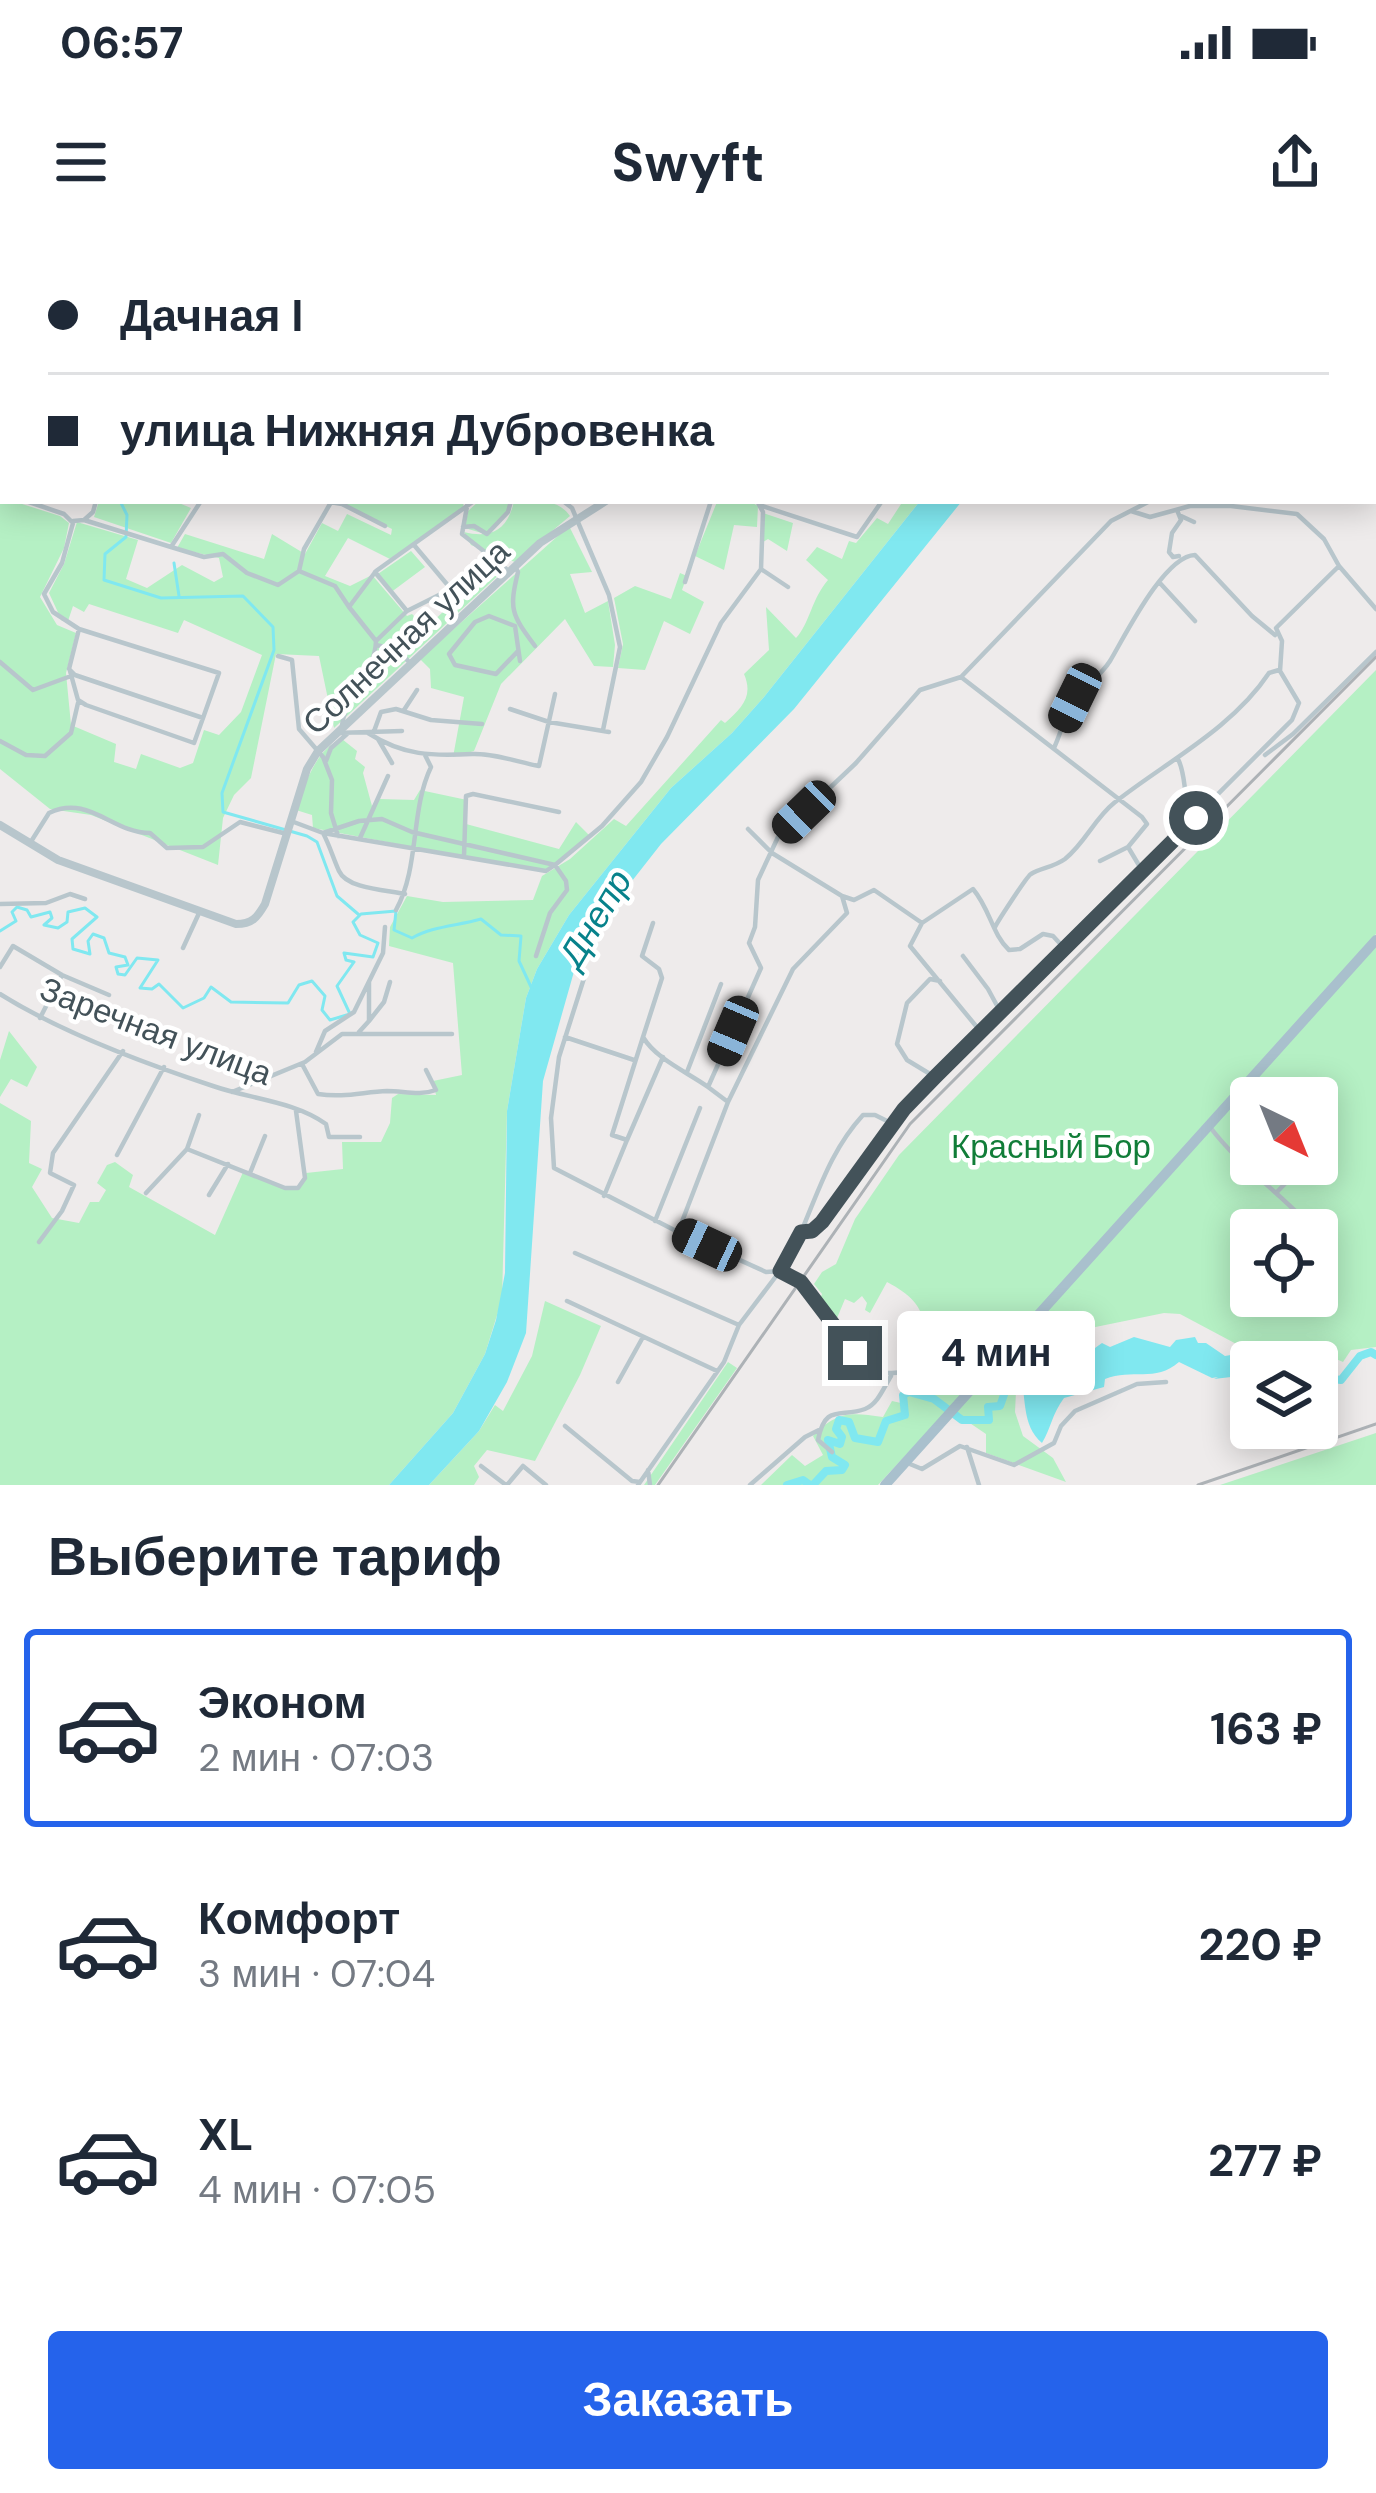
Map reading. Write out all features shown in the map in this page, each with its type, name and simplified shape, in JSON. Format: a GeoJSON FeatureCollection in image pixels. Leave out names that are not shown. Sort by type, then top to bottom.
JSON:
{"type":"FeatureCollection","features":[{"type":"Feature","properties":{"kind":"main road"},"geometry":{"type":"LineString","coordinates":[[885,1485],[1376,940]]}},
{"type":"Feature","properties":{"kind":"street"},"geometry":{"type":"LineString","coordinates":[[42,504],[71,521],[84,520],[204,557],[223,554],[247,573],[278,585],[299,571],[326,504]]}},
{"type":"Feature","properties":{"kind":"street"},"geometry":{"type":"LineString","coordinates":[[84,520],[95,504]]}},
{"type":"Feature","properties":{"kind":"street"},"geometry":{"type":"LineString","coordinates":[[171,547],[199,504]]}},
{"type":"Feature","properties":{"kind":"street"},"geometry":{"type":"LineString","coordinates":[[343,504],[385,526]]}},
{"type":"Feature","properties":{"kind":"street"},"geometry":{"type":"LineString","coordinates":[[349,607],[374,572],[469,504]]}},
{"type":"Feature","properties":{"kind":"street"},"geometry":{"type":"LineString","coordinates":[[462,531],[470,504]]}},
{"type":"Feature","properties":{"kind":"street"},"geometry":{"type":"LineString","coordinates":[[462,531],[474,526],[487,534],[510,504]]}},
{"type":"Feature","properties":{"kind":"street"},"geometry":{"type":"LineString","coordinates":[[685,582],[710,504]]}},
{"type":"Feature","properties":{"kind":"street"},"geometry":{"type":"LineString","coordinates":[[291,821],[338,836],[546,871],[602,826],[640,782],[667,737],[722,623],[761,569],[759,504],[857,537],[880,504]]}},
{"type":"Feature","properties":{"kind":"street"},"geometry":{"type":"LineString","coordinates":[[708,1088],[761,968],[749,943],[755,927],[758,880],[778,837],[856,763],[920,690],[961,677],[1099,532],[1118,515],[1144,504]]}},
{"type":"Feature","properties":{"kind":"street"},"geometry":{"type":"LineString","coordinates":[[1131,511],[1150,517],[1179,513],[1190,506],[1231,506],[1298,514],[1324,539],[1339,566],[1376,609]]}},
{"type":"Feature","properties":{"kind":"street"},"geometry":{"type":"LineString","coordinates":[[509,709],[549,722],[606,731],[620,647],[614,608],[570,507]]}},
{"type":"Feature","properties":{"kind":"street","name":"Солнечная улица"},"geometry":{"type":"LineString","coordinates":[[0,825],[58,860],[236,924],[248,924],[258,917],[307,769],[318,751],[512,569],[570,507]]}},
{"type":"Feature","properties":{"kind":"street"},"geometry":{"type":"LineString","coordinates":[[1179,513],[1194,522]]}},
{"type":"Feature","properties":{"kind":"street"},"geometry":{"type":"LineString","coordinates":[[801,1232],[812,1231],[822,1222],[935,1077],[1259,757],[1300,706],[1280,670],[1282,641],[1277,631],[1252,616],[1195,555],[1173,557],[1168,552],[1179,513]]}},
{"type":"Feature","properties":{"kind":"street"},"geometry":{"type":"LineString","coordinates":[[448,520],[518,572],[511,589],[520,662]]}},
{"type":"Feature","properties":{"kind":"street"},"geometry":{"type":"LineString","coordinates":[[71,521],[62,563],[44,594],[53,612],[79,629],[219,673],[194,743],[78,700]]}},
{"type":"Feature","properties":{"kind":"street"},"geometry":{"type":"LineString","coordinates":[[412,543],[452,589]]}},
{"type":"Feature","properties":{"kind":"street"},"geometry":{"type":"LineString","coordinates":[[1054,748],[1075,698],[1111,660],[1121,636],[1159,582],[1185,555]]}},
{"type":"Feature","properties":{"kind":"street"},"geometry":{"type":"LineString","coordinates":[[325,763],[346,710],[376,656],[376,643],[407,611],[485,573],[499,561]]}},
{"type":"Feature","properties":{"kind":"street"},"geometry":{"type":"LineString","coordinates":[[1277,631],[1339,566]]}},
{"type":"Feature","properties":{"kind":"street"},"geometry":{"type":"LineString","coordinates":[[761,569],[788,586]]}},
{"type":"Feature","properties":{"kind":"street"},"geometry":{"type":"LineString","coordinates":[[299,571],[335,586],[376,643],[398,650],[410,663]]}},
{"type":"Feature","properties":{"kind":"street"},"geometry":{"type":"LineString","coordinates":[[374,572],[407,611]]}},
{"type":"Feature","properties":{"kind":"street"},"geometry":{"type":"LineString","coordinates":[[1159,582],[1195,621]]}},
{"type":"Feature","properties":{"kind":"street"},"geometry":{"type":"LineString","coordinates":[[514,615],[535,646]]}},
{"type":"Feature","properties":{"kind":"street"},"geometry":{"type":"LineString","coordinates":[[515,626],[489,616],[475,622],[449,654],[455,665],[496,674],[518,651]]}},
{"type":"Feature","properties":{"kind":"street"},"geometry":{"type":"LineString","coordinates":[[0,741],[26,755],[45,756],[71,733],[78,700],[70,672],[79,629]]}},
{"type":"Feature","properties":{"kind":"street"},"geometry":{"type":"LineString","coordinates":[[1259,757],[1281,746],[1376,652]]}},
{"type":"Feature","properties":{"kind":"street"},"geometry":{"type":"LineString","coordinates":[[278,656],[292,660],[299,729],[318,751],[332,780],[331,813],[338,836]]}},
{"type":"Feature","properties":{"kind":"street"},"geometry":{"type":"LineString","coordinates":[[0,662],[34,690],[70,672],[203,718]]}},
{"type":"Feature","properties":{"kind":"street"},"geometry":{"type":"LineString","coordinates":[[995,927],[1032,873],[1063,860],[1137,783],[1220,729],[1269,673],[1280,670]]}},
{"type":"Feature","properties":{"kind":"street"},"geometry":{"type":"LineString","coordinates":[[961,677],[1121,798],[1147,824],[1128,847],[1100,861]]}},
{"type":"Feature","properties":{"kind":"street"},"geometry":{"type":"LineString","coordinates":[[404,710],[417,690]]}},
{"type":"Feature","properties":{"kind":"street"},"geometry":{"type":"LineString","coordinates":[[341,731],[373,736],[425,754],[453,758],[473,754],[539,766],[555,694]]}},
{"type":"Feature","properties":{"kind":"street"},"geometry":{"type":"LineString","coordinates":[[373,736],[381,712],[404,710],[455,724],[482,724]]}},
{"type":"Feature","properties":{"kind":"street"},"geometry":{"type":"LineString","coordinates":[[373,736],[402,730]]}},
{"type":"Feature","properties":{"kind":"street"},"geometry":{"type":"LineString","coordinates":[[373,736],[392,763]]}},
{"type":"Feature","properties":{"kind":"street"},"geometry":{"type":"LineString","coordinates":[[395,910],[405,894],[431,767],[425,754]]}},
{"type":"Feature","properties":{"kind":"street"},"geometry":{"type":"LineString","coordinates":[[1178,759],[1186,776],[1186,804],[1196,818]]}},
{"type":"Feature","properties":{"kind":"street"},"geometry":{"type":"LineString","coordinates":[[360,838],[388,776]]}},
{"type":"Feature","properties":{"kind":"street"},"geometry":{"type":"LineString","coordinates":[[464,856],[466,796],[559,812]]}},
{"type":"Feature","properties":{"kind":"street"},"geometry":{"type":"LineString","coordinates":[[29,845],[49,813],[76,805],[139,833],[150,833],[167,848],[202,847],[240,822],[287,834]]}},
{"type":"Feature","properties":{"kind":"street"},"geometry":{"type":"LineString","coordinates":[[323,833],[382,819],[416,833],[555,865],[567,890],[550,913],[536,956]]}},
{"type":"Feature","properties":{"kind":"street"},"geometry":{"type":"LineString","coordinates":[[748,829],[772,853],[842,896],[854,900],[874,890],[922,923]]}},
{"type":"Feature","properties":{"kind":"street"},"geometry":{"type":"LineString","coordinates":[[323,833],[347,882],[405,894]]}},
{"type":"Feature","properties":{"kind":"street"},"geometry":{"type":"LineString","coordinates":[[1128,847],[1143,872]]}},
{"type":"Feature","properties":{"kind":"street"},"geometry":{"type":"LineString","coordinates":[[979,1034],[910,946],[922,923],[973,889],[989,908],[1000,941],[1009,950],[1020,949],[1043,934],[1053,936],[1065,949]]}},
{"type":"Feature","properties":{"kind":"street"},"geometry":{"type":"LineString","coordinates":[[0,904],[60,901],[70,894],[85,899]]}},
{"type":"Feature","properties":{"kind":"street"},"geometry":{"type":"LineString","coordinates":[[678,1232],[728,1102],[793,969],[847,913],[842,896]]}},
{"type":"Feature","properties":{"kind":"street"},"geometry":{"type":"LineString","coordinates":[[183,948],[200,911]]}},
{"type":"Feature","properties":{"kind":"street"},"geometry":{"type":"LineString","coordinates":[[627,1140],[612,1135],[662,978],[659,968],[642,956],[653,923]]}},
{"type":"Feature","properties":{"kind":"street"},"geometry":{"type":"LineString","coordinates":[[315,1057],[325,1031],[354,1012],[383,953],[385,927]]}},
{"type":"Feature","properties":{"kind":"street"},"geometry":{"type":"LineString","coordinates":[[0,967],[13,946],[109,995]]}},
{"type":"Feature","properties":{"kind":"street"},"geometry":{"type":"LineString","coordinates":[[963,956],[1000,1013]]}},
{"type":"Feature","properties":{"kind":"street"},"geometry":{"type":"LineString","coordinates":[[369,1021],[368,986],[373,971]]}},
{"type":"Feature","properties":{"kind":"street"},"geometry":{"type":"LineString","coordinates":[[586,972],[566,1037],[551,1118],[554,1168],[678,1232],[766,1272],[780,1271],[801,1282],[874,1372],[938,1368],[961,1379],[968,1394]]}},
{"type":"Feature","properties":{"kind":"street"},"geometry":{"type":"LineString","coordinates":[[40,1018],[62,975]]}},
{"type":"Feature","properties":{"kind":"street"},"geometry":{"type":"LineString","coordinates":[[935,1077],[907,1060],[897,1044],[907,1003],[930,979],[940,981]]}},
{"type":"Feature","properties":{"kind":"street"},"geometry":{"type":"LineString","coordinates":[[359,1032],[383,1002],[390,982]]}},
{"type":"Feature","properties":{"kind":"street"},"geometry":{"type":"LineString","coordinates":[[686,1072],[721,984]]}},
{"type":"Feature","properties":{"kind":"street","name":"Заречная улица"},"geometry":{"type":"LineString","coordinates":[[0,994],[40,1018],[123,1051],[323,1122],[329,1137],[360,1137]]}},
{"type":"Feature","properties":{"kind":"street"},"geometry":{"type":"LineString","coordinates":[[232,1092],[302,1064],[342,1034],[452,1034]]}},
{"type":"Feature","properties":{"kind":"street"},"geometry":{"type":"LineString","coordinates":[[566,1037],[636,1061]]}},
{"type":"Feature","properties":{"kind":"street"},"geometry":{"type":"LineString","coordinates":[[643,1037],[663,1057],[728,1102]]}},
{"type":"Feature","properties":{"kind":"street"},"geometry":{"type":"LineString","coordinates":[[639,1051],[652,1048]]}},
{"type":"Feature","properties":{"kind":"street"},"geometry":{"type":"LineString","coordinates":[[39,1242],[74,1185],[50,1173],[53,1153],[123,1051]]}},
{"type":"Feature","properties":{"kind":"street"},"geometry":{"type":"LineString","coordinates":[[604,1196],[663,1057]]}},
{"type":"Feature","properties":{"kind":"street"},"geometry":{"type":"LineString","coordinates":[[302,1064],[318,1094],[354,1097],[380,1091],[428,1094],[436,1090],[426,1070]]}},
{"type":"Feature","properties":{"kind":"street"},"geometry":{"type":"LineString","coordinates":[[117,1155],[164,1067]]}},
{"type":"Feature","properties":{"kind":"street"},"geometry":{"type":"LineString","coordinates":[[262,1098],[264,1079]]}},
{"type":"Feature","properties":{"kind":"street"},"geometry":{"type":"LineString","coordinates":[[655,1221],[700,1108]]}},
{"type":"Feature","properties":{"kind":"street"},"geometry":{"type":"LineString","coordinates":[[187,1149],[285,1188],[302,1184],[296,1112]]}},
{"type":"Feature","properties":{"kind":"street"},"geometry":{"type":"LineString","coordinates":[[146,1193],[187,1149],[199,1115]]}},
{"type":"Feature","properties":{"kind":"street"},"geometry":{"type":"LineString","coordinates":[[566,1426],[639,1484],[717,1371],[739,1325],[780,1271],[818,1185],[853,1126],[863,1115],[875,1115],[895,1126]]}},
{"type":"Feature","properties":{"kind":"street"},"geometry":{"type":"LineString","coordinates":[[1210,1127],[1230,1148]]}},
{"type":"Feature","properties":{"kind":"street"},"geometry":{"type":"LineString","coordinates":[[250,1173],[265,1136]]}},
{"type":"Feature","properties":{"kind":"street"},"geometry":{"type":"LineString","coordinates":[[208,1195],[228,1164]]}},
{"type":"Feature","properties":{"kind":"street"},"geometry":{"type":"LineString","coordinates":[[1267,1185],[1292,1209]]}},
{"type":"Feature","properties":{"kind":"street"},"geometry":{"type":"LineString","coordinates":[[1276,1193],[1284,1185]]}},
{"type":"Feature","properties":{"kind":"street"},"geometry":{"type":"LineString","coordinates":[[575,1253],[739,1325]]}},
{"type":"Feature","properties":{"kind":"street"},"geometry":{"type":"LineString","coordinates":[[567,1301],[717,1371]]}},
{"type":"Feature","properties":{"kind":"street"},"geometry":{"type":"LineString","coordinates":[[618,1382],[643,1337]]}},
{"type":"Feature","properties":{"kind":"street"},"geometry":{"type":"LineString","coordinates":[[750,1485],[834,1413],[864,1409],[877,1401],[892,1374]]}},
{"type":"Feature","properties":{"kind":"street"},"geometry":{"type":"LineString","coordinates":[[905,1462],[922,1469],[960,1446],[1014,1466],[1054,1443],[1075,1411],[1137,1384],[1166,1382]]}},
{"type":"Feature","properties":{"kind":"street"},"geometry":{"type":"LineString","coordinates":[[819,1430],[818,1440],[832,1452]]}},
{"type":"Feature","properties":{"kind":"street"},"geometry":{"type":"LineString","coordinates":[[967,1447],[979,1485]]}},
{"type":"Feature","properties":{"kind":"street"},"geometry":{"type":"LineString","coordinates":[[481,1466],[507,1485],[523,1466],[546,1485]]}},
{"type":"Feature","properties":{"kind":"street"},"geometry":{"type":"LineString","coordinates":[[648,1470],[650,1485]]}},
{"type":"Feature","properties":{"kind":"green space"},"geometry":{"type":"Polygon","coordinates":[[[0,504],[22,504],[69,523],[64,548],[40,597],[57,625],[76,633],[66,673],[71,725],[116,744],[114,762],[136,769],[141,754],[180,768],[193,763],[204,730],[219,735],[241,712],[262,655],[184,620],[178,633],[89,604],[84,612],[73,606],[68,621],[62,621],[49,593],[77,522],[138,540],[126,579],[147,588],[182,565],[214,582],[223,577],[219,558],[177,548],[185,534],[264,559],[272,534],[305,554],[322,523],[338,531],[347,514],[391,535],[392,529],[341,504],[463,504],[464,510],[390,559],[348,538],[325,576],[350,586],[372,575],[407,616],[412,614],[426,628],[445,610],[437,603],[496,566],[503,571],[334,728],[319,656],[276,654],[251,778],[234,795],[223,818],[218,865],[91,815],[50,809],[0,769],[0,504]]]}},
{"type":"Feature","properties":{"kind":"green space"},"geometry":{"type":"Polygon","coordinates":[[[98,504],[191,508],[171,543],[94,517],[98,504]]]}},
{"type":"Feature","properties":{"kind":"green space"},"geometry":{"type":"Polygon","coordinates":[[[476,504],[508,504],[509,510],[485,534],[465,528],[468,511],[476,504]]]}},
{"type":"Feature","properties":{"kind":"green space"},"geometry":{"type":"Polygon","coordinates":[[[513,504],[554,504],[570,516],[515,562],[471,545],[464,532],[490,533],[507,519],[513,504]]]}},
{"type":"Feature","properties":{"kind":"green space"},"geometry":{"type":"Polygon","coordinates":[[[716,504],[758,506],[757,527],[734,525],[724,570],[695,556],[716,504]]]}},
{"type":"Feature","properties":{"kind":"green space"},"geometry":{"type":"Polygon","coordinates":[[[901,504],[918,504],[764,697],[671,788],[569,915],[537,969],[526,998],[507,1111],[502,1299],[485,1354],[453,1413],[389,1485],[0,1485],[0,1103],[31,1121],[29,1163],[42,1169],[32,1187],[52,1218],[79,1223],[90,1202],[99,1202],[106,1190],[97,1183],[107,1165],[115,1162],[133,1175],[129,1187],[215,1235],[244,1170],[289,1190],[298,1188],[306,1173],[343,1169],[342,1142],[381,1142],[390,1123],[392,1098],[436,1095],[433,1081],[462,1075],[453,963],[389,946],[390,927],[407,896],[443,902],[533,900],[542,876],[570,859],[614,819],[626,826],[721,720],[725,723],[744,702],[748,689],[744,674],[769,650],[766,607],[796,638],[828,580],[806,560],[817,547],[842,559],[849,541],[856,543],[877,518],[888,524],[901,504]]]}},
{"type":"Feature","properties":{"kind":"green space"},"geometry":{"type":"Polygon","coordinates":[[[763,513],[793,523],[787,551],[768,539],[763,542],[763,513]]]}},
{"type":"Feature","properties":{"kind":"green space"},"geometry":{"type":"Polygon","coordinates":[[[569,526],[592,572],[570,574],[585,613],[608,601],[615,645],[613,667],[594,666],[565,619],[501,684],[474,751],[453,757],[464,697],[431,688],[430,669],[420,659],[569,526]]]}},
{"type":"Feature","properties":{"kind":"green space"},"geometry":{"type":"Polygon","coordinates":[[[411,551],[425,567],[390,593],[375,576],[411,551]]]}},
{"type":"Feature","properties":{"kind":"green space"},"geometry":{"type":"Polygon","coordinates":[[[680,573],[687,576],[682,590],[704,602],[690,634],[664,621],[645,670],[618,668],[623,644],[614,598],[635,586],[671,599],[680,573]]]}},
{"type":"Feature","properties":{"kind":"green space","name":"Красный Бор"},"geometry":{"type":"Polygon","coordinates":[[[1376,670],[1376,934],[1248,1077],[1230,1077],[1230,1097],[970,1388],[963,1378],[939,1366],[919,1309],[903,1291],[887,1282],[870,1313],[862,1296],[854,1303],[845,1299],[835,1323],[819,1302],[822,1294],[814,1284],[836,1264],[855,1219],[899,1155],[1376,670]]]}},
{"type":"Feature","properties":{"kind":"green space"},"geometry":{"type":"Polygon","coordinates":[[[342,739],[357,751],[355,759],[365,767],[372,806],[380,799],[414,800],[420,790],[467,800],[466,824],[559,849],[576,822],[590,836],[545,872],[313,828],[312,815],[296,810],[318,759],[342,739]]]}},
{"type":"Feature","properties":{"kind":"green space","name":"Красный Бор"},"geometry":{"type":"Polygon","coordinates":[[[1376,944],[1376,1347],[1351,1350],[1343,1362],[1338,1360],[1338,1341],[1231,1341],[1180,1314],[1164,1313],[1066,1333],[1038,1347],[1017,1371],[1015,1412],[1023,1436],[1053,1458],[1066,1482],[986,1453],[986,1434],[955,1413],[1230,1107],[1230,1185],[1338,1185],[1338,1077],[1257,1077],[1376,944]]]}},
{"type":"Feature","properties":{"kind":"green space"},"geometry":{"type":"Polygon","coordinates":[[[9,1031],[37,1067],[27,1087],[11,1079],[0,1097],[0,1060],[9,1031]]]}},
{"type":"Feature","properties":{"kind":"green space"},"geometry":{"type":"Polygon","coordinates":[[[545,1301],[601,1326],[535,1461],[487,1450],[474,1466],[479,1477],[474,1485],[429,1485],[479,1431],[495,1405],[503,1411],[532,1356],[545,1301]]]}},
{"type":"Feature","properties":{"kind":"green space"},"geometry":{"type":"Polygon","coordinates":[[[728,1362],[737,1368],[655,1485],[644,1485],[728,1362]]]}},
{"type":"Feature","properties":{"kind":"green space"},"geometry":{"type":"Polygon","coordinates":[[[910,1372],[948,1376],[966,1390],[878,1485],[761,1485],[792,1455],[805,1466],[823,1455],[813,1436],[829,1422],[853,1414],[883,1417],[892,1401],[901,1403],[902,1393],[915,1388],[910,1372]]]}},
{"type":"Feature","properties":{"kind":"green space"},"geometry":{"type":"Polygon","coordinates":[[[1376,1433],[1376,1485],[1220,1485],[1338,1449],[1376,1433]]]}},
{"type":"Feature","properties":{"kind":"water","name":"Днепр"},"geometry":{"type":"Polygon","coordinates":[[[918,504],[960,504],[794,709],[661,844],[610,909],[575,968],[543,1081],[526,1333],[507,1382],[479,1431],[429,1485],[389,1485],[453,1413],[485,1354],[496,1320],[505,1273],[507,1111],[526,998],[537,969],[569,915],[671,788],[764,697],[918,504]]]}},
{"type":"Feature","properties":{"kind":"water"},"geometry":{"type":"Polygon","coordinates":[[[1134,1337],[1170,1347],[1176,1340],[1195,1337],[1198,1343],[1230,1355],[1230,1377],[1214,1379],[1218,1377],[1179,1362],[1161,1372],[1105,1379],[1104,1387],[1064,1398],[1042,1443],[1028,1419],[1020,1375],[1043,1368],[1058,1356],[1078,1354],[1084,1359],[1088,1347],[1102,1343],[1110,1347],[1134,1337]]]}},
{"type":"Feature","properties":{"kind":"waterway"},"geometry":{"type":"LineString","coordinates":[[122,504],[127,515],[126,537],[105,554],[104,580],[161,598],[243,596],[273,627],[274,650],[222,793],[223,812],[317,842],[337,896],[358,914]]}},
{"type":"Feature","properties":{"kind":"waterway"},"geometry":{"type":"LineString","coordinates":[[174,563],[179,596]]}},
{"type":"Feature","properties":{"kind":"waterway"},"geometry":{"type":"LineString","coordinates":[[0,931],[16,921],[12,912],[17,907],[31,917],[50,912],[52,918],[44,925],[58,928],[67,922],[68,912],[85,908],[97,917],[72,939],[73,949],[90,954],[88,941],[93,934],[104,938],[109,953],[125,957],[128,965],[116,967],[118,974],[125,975],[137,958],[158,960],[140,988],[159,984],[183,1008],[204,998],[211,987],[231,1002],[288,1003],[299,985],[312,981],[325,996],[322,1010],[330,1020],[350,1014],[337,986],[354,962],[346,960],[344,953],[373,957],[378,943],[360,935],[353,922],[361,914],[396,911],[394,930],[412,938],[481,919],[501,935],[521,936],[519,961],[532,989]]}},
{"type":"Feature","properties":{"kind":"waterway"},"geometry":{"type":"LineString","coordinates":[[1338,1380],[1360,1356],[1376,1355]]}},
{"type":"Feature","properties":{"kind":"waterway"},"geometry":{"type":"LineString","coordinates":[[813,1485],[826,1471],[842,1470],[845,1465],[832,1457],[828,1440],[840,1444],[839,1420],[849,1422],[855,1438],[878,1442],[886,1421],[905,1415],[903,1395],[909,1392],[934,1399],[962,1420],[989,1420],[988,1407],[1000,1406],[1005,1392],[1002,1384],[1018,1378]]}},
{"type":"Feature","properties":{"kind":"waterway"},"geometry":{"type":"LineString","coordinates":[[787,1485],[803,1480],[810,1485]]}},
{"type":"Feature","properties":{"kind":"railway"},"geometry":{"type":"LineString","coordinates":[[658,1485],[910,1124],[1376,657]]}},
{"type":"Feature","properties":{"kind":"railway"},"geometry":{"type":"LineString","coordinates":[[1198,1485],[1376,1424]]}},
{"type":"Feature","properties":{"kind":"route"},"geometry":{"type":"LineString","coordinates":[[855,1353],[801,1282],[780,1271],[801,1232],[812,1231],[822,1222],[904,1109],[1196,818]]}}]}
